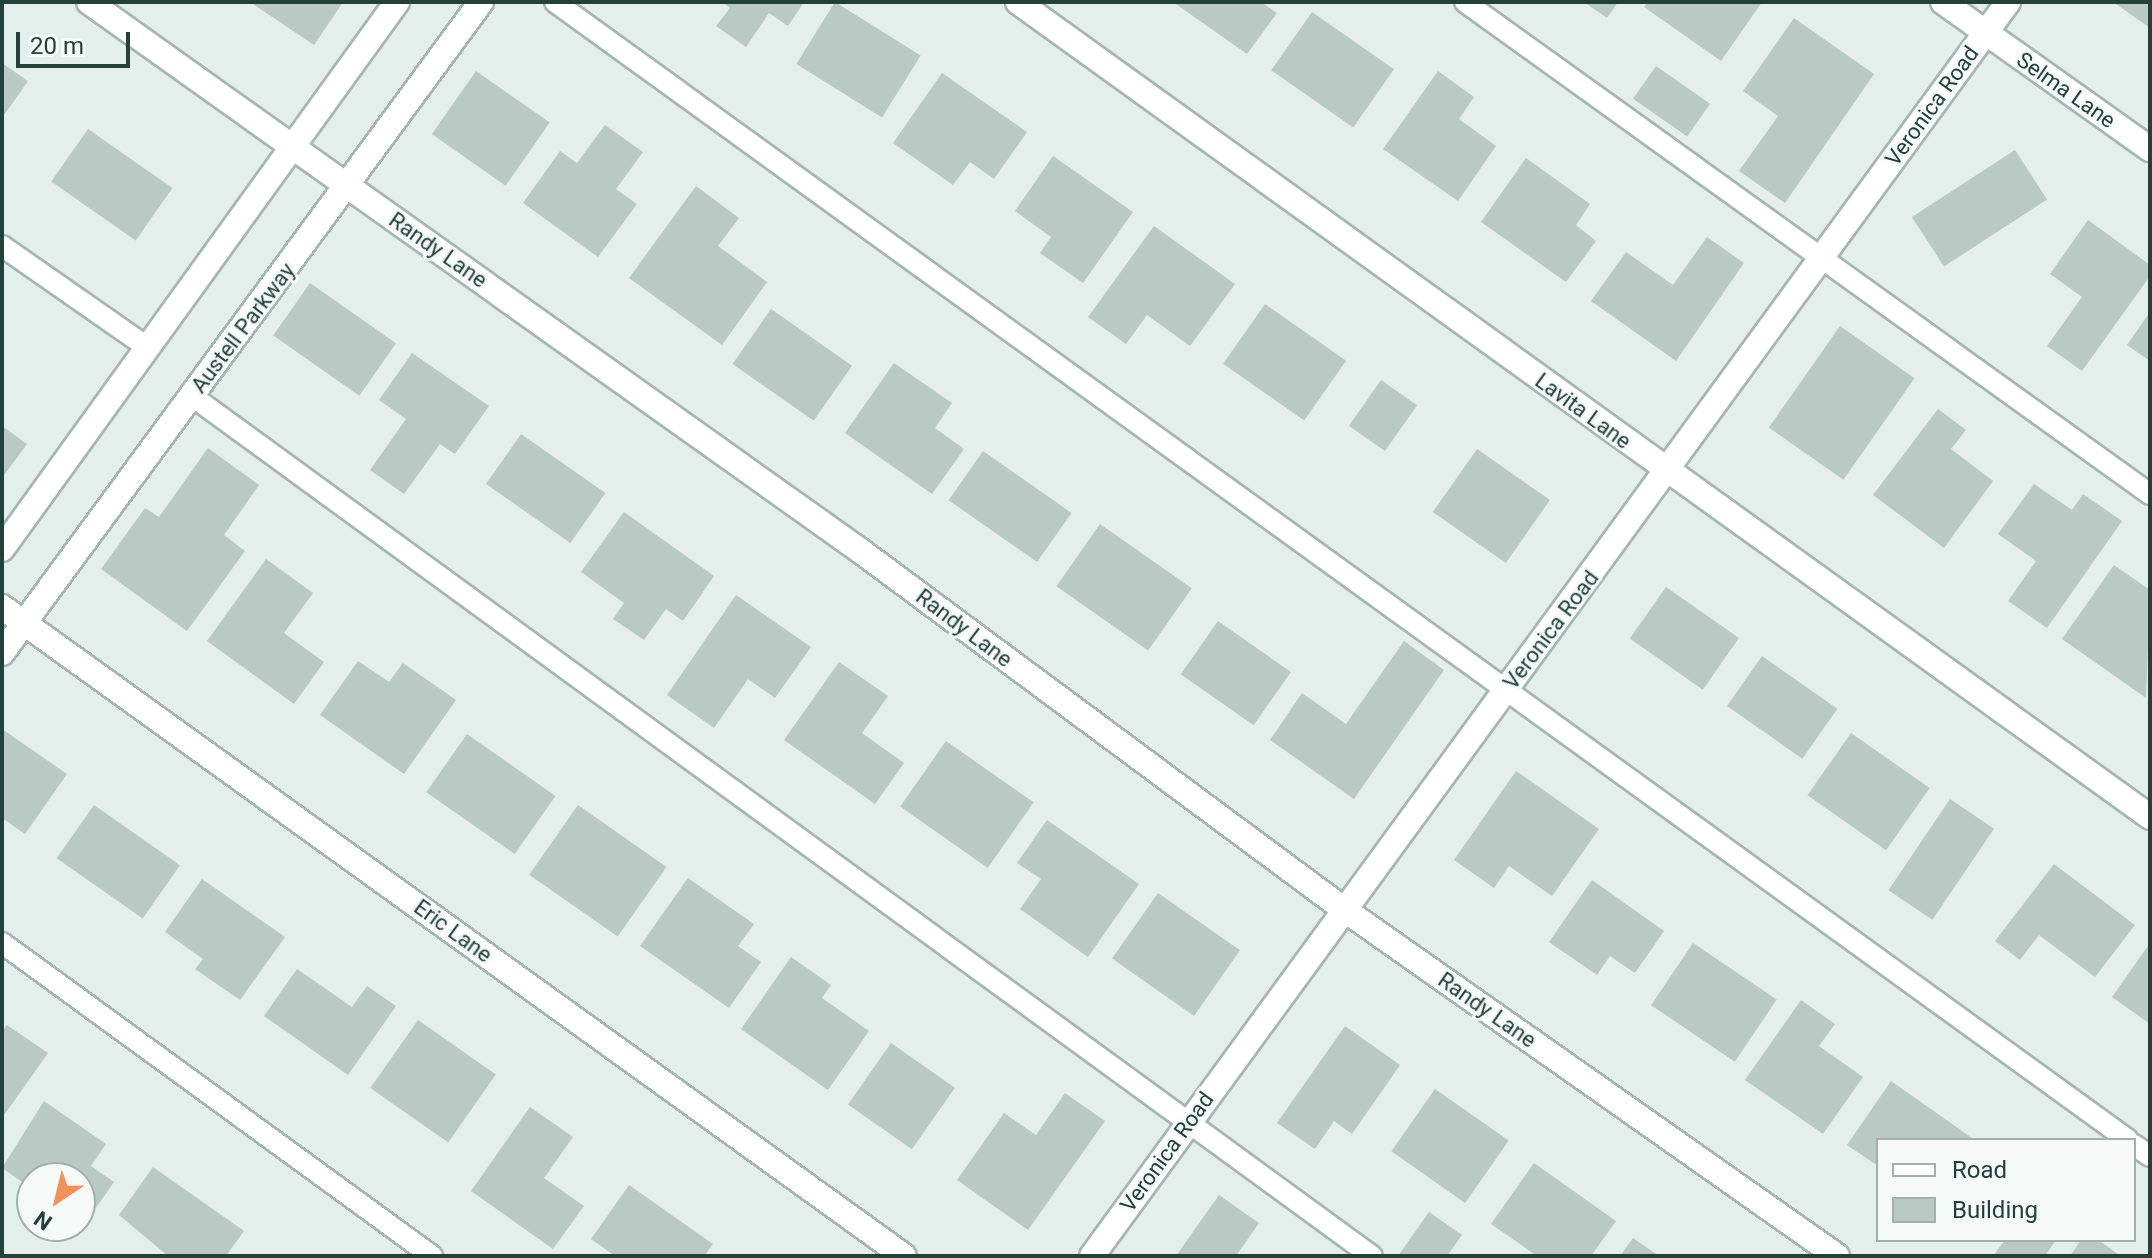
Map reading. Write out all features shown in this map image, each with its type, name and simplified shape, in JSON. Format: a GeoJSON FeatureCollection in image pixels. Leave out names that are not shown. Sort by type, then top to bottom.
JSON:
{"type":"FeatureCollection","features":[{"type":"Feature","properties":{"kind":"street","name":"Randy Lane"},"geometry":{"type":"LineString","coordinates":[[89,2],[862,552],[1342,908],[1837,1256]]}},
{"type":"Feature","properties":{"kind":"street"},"geometry":{"type":"LineString","coordinates":[[2,549],[397,2]]}},
{"type":"Feature","properties":{"kind":"street","name":"Austell Parkway"},"geometry":{"type":"LineString","coordinates":[[2,653],[481,2]]}},
{"type":"Feature","properties":{"kind":"street","name":"Lavita Lane"},"geometry":{"type":"LineString","coordinates":[[1018,2],[1668,474],[2150,817]]}},
{"type":"Feature","properties":{"kind":"street","name":"Selma Lane"},"geometry":{"type":"LineString","coordinates":[[1943,2],[2150,149]]}},
{"type":"Feature","properties":{"kind":"street","name":"Veronica Road"},"geometry":{"type":"LineString","coordinates":[[1092,1256],[1342,908],[1668,474],[2008,2]]}},
{"type":"Feature","properties":{"kind":"street","name":"Eric Lane"},"geometry":{"type":"LineString","coordinates":[[2,607],[904,1256]]}},
{"type":"Feature","properties":{"kind":"lane"},"geometry":{"type":"LineString","coordinates":[[555,2],[1503,693],[2125,1138]]}},
{"type":"Feature","properties":{"kind":"lane"},"geometry":{"type":"LineString","coordinates":[[1465,2],[2150,494]]}},
{"type":"Feature","properties":{"kind":"lane"},"geometry":{"type":"LineString","coordinates":[[2,246],[148,348]]}},
{"type":"Feature","properties":{"kind":"lane"},"geometry":{"type":"LineString","coordinates":[[192,396],[1372,1256]]}},
{"type":"Feature","properties":{"kind":"lane"},"geometry":{"type":"LineString","coordinates":[[2,943],[432,1256]]}},
{"type":"Feature","properties":{"kind":"building"},"geometry":{"type":"Polygon","coordinates":[[[250,2],[343,2],[314,45],[250,2]]]}},
{"type":"Feature","properties":{"kind":"building"},"geometry":{"type":"Polygon","coordinates":[[[722,2],[804,2],[788,26],[769,13],[746,47],[716,26],[730,8],[722,2]]]}},
{"type":"Feature","properties":{"kind":"building"},"geometry":{"type":"Polygon","coordinates":[[[835,2],[921,56],[882,117],[796,64],[835,2]]]}},
{"type":"Feature","properties":{"kind":"building"},"geometry":{"type":"Polygon","coordinates":[[[1173,2],[1261,2],[1277,13],[1247,54],[1173,2]]]}},
{"type":"Feature","properties":{"kind":"building"},"geometry":{"type":"Polygon","coordinates":[[[1584,2],[1618,2],[1607,18],[1584,2]]]}},
{"type":"Feature","properties":{"kind":"building"},"geometry":{"type":"Polygon","coordinates":[[[1648,2],[1762,2],[1721,61],[1644,7],[1648,2]]]}},
{"type":"Feature","properties":{"kind":"building"},"geometry":{"type":"Polygon","coordinates":[[[2113,2],[2150,2],[2150,28],[2113,2]]]}},
{"type":"Feature","properties":{"kind":"building"},"geometry":{"type":"Polygon","coordinates":[[[1312,12],[1394,69],[1353,128],[1271,70],[1312,12]]]}},
{"type":"Feature","properties":{"kind":"building"},"geometry":{"type":"Polygon","coordinates":[[[1794,18],[1874,74],[1785,203],[1739,171],[1778,116],[1743,91],[1794,18]]]}},
{"type":"Feature","properties":{"kind":"building"},"geometry":{"type":"Polygon","coordinates":[[[2,63],[28,81],[2,118],[2,63]]]}},
{"type":"Feature","properties":{"kind":"building"},"geometry":{"type":"Polygon","coordinates":[[[1656,66],[1710,104],[1687,137],[1633,99],[1656,66]]]}},
{"type":"Feature","properties":{"kind":"building"},"geometry":{"type":"Polygon","coordinates":[[[476,71],[550,123],[506,186],[432,134],[476,71]]]}},
{"type":"Feature","properties":{"kind":"building"},"geometry":{"type":"Polygon","coordinates":[[[1438,71],[1474,97],[1459,119],[1496,146],[1458,201],[1383,149],[1438,71]]]}},
{"type":"Feature","properties":{"kind":"building"},"geometry":{"type":"Polygon","coordinates":[[[942,73],[1027,132],[994,179],[970,162],[953,185],[893,143],[942,73]]]}},
{"type":"Feature","properties":{"kind":"building"},"geometry":{"type":"Polygon","coordinates":[[[605,125],[643,152],[616,189],[637,204],[598,257],[523,203],[560,151],[577,163],[605,125]]]}},
{"type":"Feature","properties":{"kind":"building"},"geometry":{"type":"Polygon","coordinates":[[[88,129],[172,188],[136,241],[51,181],[88,129]]]}},
{"type":"Feature","properties":{"kind":"building"},"geometry":{"type":"Polygon","coordinates":[[[2015,150],[2047,199],[1944,266],[1912,217],[2015,150]]]}},
{"type":"Feature","properties":{"kind":"building"},"geometry":{"type":"Polygon","coordinates":[[[1053,156],[1133,212],[1083,283],[1040,253],[1051,237],[1015,211],[1053,156]]]}},
{"type":"Feature","properties":{"kind":"building"},"geometry":{"type":"Polygon","coordinates":[[[1526,158],[1590,204],[1576,225],[1596,241],[1566,282],[1481,222],[1526,158]]]}},
{"type":"Feature","properties":{"kind":"building"},"geometry":{"type":"Polygon","coordinates":[[[696,186],[739,218],[718,246],[767,282],[722,345],[629,278],[696,186]]]}},
{"type":"Feature","properties":{"kind":"building"},"geometry":{"type":"Polygon","coordinates":[[[2088,220],[2150,265],[2150,276],[2082,371],[2047,346],[2082,297],[2050,274],[2088,220]]]}},
{"type":"Feature","properties":{"kind":"building"},"geometry":{"type":"Polygon","coordinates":[[[1154,226],[1235,284],[1190,346],[1147,315],[1126,344],[1088,317],[1154,226]]]}},
{"type":"Feature","properties":{"kind":"building"},"geometry":{"type":"Polygon","coordinates":[[[1707,237],[1744,263],[1676,361],[1591,301],[1626,252],[1673,285],[1707,237]]]}},
{"type":"Feature","properties":{"kind":"building"},"geometry":{"type":"Polygon","coordinates":[[[310,283],[396,343],[359,396],[273,335],[310,283]]]}},
{"type":"Feature","properties":{"kind":"building"},"geometry":{"type":"Polygon","coordinates":[[[1265,304],[1346,361],[1304,421],[1223,364],[1265,304]]]}},
{"type":"Feature","properties":{"kind":"building"},"geometry":{"type":"Polygon","coordinates":[[[771,309],[852,366],[814,421],[733,364],[771,309]]]}},
{"type":"Feature","properties":{"kind":"building"},"geometry":{"type":"Polygon","coordinates":[[[2150,312],[2150,361],[2127,345],[2150,312]]]}},
{"type":"Feature","properties":{"kind":"building"},"geometry":{"type":"Polygon","coordinates":[[[1840,326],[1915,378],[1843,480],[1769,428],[1840,326]]]}},
{"type":"Feature","properties":{"kind":"building"},"geometry":{"type":"Polygon","coordinates":[[[412,353],[489,406],[455,454],[440,444],[404,494],[370,470],[406,419],[379,400],[412,353]]]}},
{"type":"Feature","properties":{"kind":"building"},"geometry":{"type":"Polygon","coordinates":[[[894,363],[952,403],[935,428],[964,449],[932,494],[845,433],[894,363]]]}},
{"type":"Feature","properties":{"kind":"building"},"geometry":{"type":"Polygon","coordinates":[[[1381,380],[1417,405],[1385,451],[1349,426],[1381,380]]]}},
{"type":"Feature","properties":{"kind":"building"},"geometry":{"type":"Polygon","coordinates":[[[1938,409],[1966,430],[1951,449],[1993,481],[1944,548],[1873,495],[1938,409]]]}},
{"type":"Feature","properties":{"kind":"building"},"geometry":{"type":"Polygon","coordinates":[[[2,426],[27,444],[2,478],[2,426]]]}},
{"type":"Feature","properties":{"kind":"building"},"geometry":{"type":"Polygon","coordinates":[[[521,434],[605,493],[570,543],[486,484],[521,434]]]}},
{"type":"Feature","properties":{"kind":"building"},"geometry":{"type":"Polygon","coordinates":[[[208,448],[259,485],[224,535],[245,551],[187,631],[101,569],[145,508],[159,517],[208,448]]]}},
{"type":"Feature","properties":{"kind":"building"},"geometry":{"type":"Polygon","coordinates":[[[1477,449],[1550,500],[1506,563],[1433,512],[1477,449]]]}},
{"type":"Feature","properties":{"kind":"building"},"geometry":{"type":"Polygon","coordinates":[[[983,451],[1071,513],[1037,562],[949,500],[983,451]]]}},
{"type":"Feature","properties":{"kind":"building"},"geometry":{"type":"Polygon","coordinates":[[[2034,484],[2072,510],[2083,494],[2122,521],[2047,628],[2008,601],[2036,561],[1998,534],[2034,484]]]}},
{"type":"Feature","properties":{"kind":"building"},"geometry":{"type":"Polygon","coordinates":[[[624,512],[714,576],[683,621],[666,609],[644,640],[613,619],[624,603],[581,572],[624,512]]]}},
{"type":"Feature","properties":{"kind":"building"},"geometry":{"type":"Polygon","coordinates":[[[1100,524],[1192,588],[1148,650],[1056,586],[1100,524]]]}},
{"type":"Feature","properties":{"kind":"building"},"geometry":{"type":"Polygon","coordinates":[[[266,559],[313,593],[284,633],[324,662],[294,704],[207,641],[266,559]]]}},
{"type":"Feature","properties":{"kind":"building"},"geometry":{"type":"Polygon","coordinates":[[[2114,565],[2150,590],[2146,698],[2062,639],[2114,565]]]}},
{"type":"Feature","properties":{"kind":"building"},"geometry":{"type":"Polygon","coordinates":[[[1666,587],[1739,638],[1703,690],[1630,639],[1666,587]]]}},
{"type":"Feature","properties":{"kind":"building"},"geometry":{"type":"Polygon","coordinates":[[[736,595],[811,647],[775,698],[748,679],[714,728],[667,695],[736,595]]]}},
{"type":"Feature","properties":{"kind":"building"},"geometry":{"type":"Polygon","coordinates":[[[1218,621],[1291,672],[1254,725],[1181,674],[1218,621]]]}},
{"type":"Feature","properties":{"kind":"building"},"geometry":{"type":"Polygon","coordinates":[[[1404,641],[1444,670],[1354,799],[1270,740],[1302,693],[1346,724],[1404,641]]]}},
{"type":"Feature","properties":{"kind":"building"},"geometry":{"type":"Polygon","coordinates":[[[1762,656],[1837,709],[1802,759],[1727,706],[1762,656]]]}},
{"type":"Feature","properties":{"kind":"building"},"geometry":{"type":"Polygon","coordinates":[[[358,661],[389,682],[403,663],[456,700],[404,774],[320,715],[358,661]]]}},
{"type":"Feature","properties":{"kind":"building"},"geometry":{"type":"Polygon","coordinates":[[[839,662],[888,696],[862,733],[904,763],[875,804],[784,740],[839,662]]]}},
{"type":"Feature","properties":{"kind":"building"},"geometry":{"type":"Polygon","coordinates":[[[2,729],[67,774],[25,834],[2,818],[2,729]]]}},
{"type":"Feature","properties":{"kind":"building"},"geometry":{"type":"Polygon","coordinates":[[[1851,733],[1930,788],[1886,850],[1807,795],[1851,733]]]}},
{"type":"Feature","properties":{"kind":"building"},"geometry":{"type":"Polygon","coordinates":[[[467,734],[555,796],[515,854],[426,792],[467,734]]]}},
{"type":"Feature","properties":{"kind":"building"},"geometry":{"type":"Polygon","coordinates":[[[946,741],[1034,802],[988,868],[900,807],[946,741]]]}},
{"type":"Feature","properties":{"kind":"building"},"geometry":{"type":"Polygon","coordinates":[[[1516,771],[1599,829],[1552,896],[1509,866],[1494,888],[1454,860],[1516,771]]]}},
{"type":"Feature","properties":{"kind":"building"},"geometry":{"type":"Polygon","coordinates":[[[1950,799],[1994,829],[1932,920],[1888,890],[1950,799]]]}},
{"type":"Feature","properties":{"kind":"building"},"geometry":{"type":"Polygon","coordinates":[[[94,805],[180,865],[143,918],[57,858],[94,805]]]}},
{"type":"Feature","properties":{"kind":"building"},"geometry":{"type":"Polygon","coordinates":[[[578,805],[666,867],[618,937],[529,875],[578,805]]]}},
{"type":"Feature","properties":{"kind":"building"},"geometry":{"type":"Polygon","coordinates":[[[1047,820],[1139,884],[1088,957],[1020,909],[1041,879],[1017,863],[1047,820]]]}},
{"type":"Feature","properties":{"kind":"building"},"geometry":{"type":"Polygon","coordinates":[[[2054,864],[2135,925],[2095,977],[2039,935],[2020,960],[1995,941],[2054,864]]]}},
{"type":"Feature","properties":{"kind":"building"},"geometry":{"type":"Polygon","coordinates":[[[688,878],[754,924],[738,946],[761,962],[729,1008],[640,946],[688,878]]]}},
{"type":"Feature","properties":{"kind":"building"},"geometry":{"type":"Polygon","coordinates":[[[202,879],[285,937],[240,1000],[195,969],[203,959],[165,932],[202,879]]]}},
{"type":"Feature","properties":{"kind":"building"},"geometry":{"type":"Polygon","coordinates":[[[1592,880],[1664,931],[1635,973],[1610,956],[1597,975],[1549,942],[1592,880]]]}},
{"type":"Feature","properties":{"kind":"building"},"geometry":{"type":"Polygon","coordinates":[[[1158,893],[1240,950],[1194,1016],[1112,959],[1158,893]]]}},
{"type":"Feature","properties":{"kind":"building"},"geometry":{"type":"Polygon","coordinates":[[[1693,943],[1777,999],[1735,1062],[1651,1005],[1693,943]]]}},
{"type":"Feature","properties":{"kind":"building"},"geometry":{"type":"Polygon","coordinates":[[[2150,943],[2150,1024],[2112,997],[2150,943]]]}},
{"type":"Feature","properties":{"kind":"building"},"geometry":{"type":"Polygon","coordinates":[[[791,957],[831,985],[822,998],[869,1031],[828,1090],[741,1029],[791,957]]]}},
{"type":"Feature","properties":{"kind":"building"},"geometry":{"type":"Polygon","coordinates":[[[297,969],[352,1007],[367,986],[396,1006],[348,1075],[264,1016],[297,969]]]}},
{"type":"Feature","properties":{"kind":"building"},"geometry":{"type":"Polygon","coordinates":[[[1801,1000],[1835,1024],[1819,1046],[1863,1077],[1823,1134],[1745,1080],[1801,1000]]]}},
{"type":"Feature","properties":{"kind":"building"},"geometry":{"type":"Polygon","coordinates":[[[418,1020],[496,1074],[448,1142],[370,1088],[418,1020]]]}},
{"type":"Feature","properties":{"kind":"building"},"geometry":{"type":"Polygon","coordinates":[[[7,1025],[48,1053],[2,1118],[2,1032],[7,1025]]]}},
{"type":"Feature","properties":{"kind":"building"},"geometry":{"type":"Polygon","coordinates":[[[1345,1026],[1400,1065],[1352,1134],[1334,1121],[1315,1149],[1277,1123],[1345,1026]]]}},
{"type":"Feature","properties":{"kind":"building"},"geometry":{"type":"Polygon","coordinates":[[[891,1043],[955,1088],[912,1149],[848,1104],[891,1043]]]}},
{"type":"Feature","properties":{"kind":"building"},"geometry":{"type":"Polygon","coordinates":[[[1891,1081],[1972,1138],[1876,1138],[1876,1165],[1847,1145],[1891,1081]]]}},
{"type":"Feature","properties":{"kind":"building"},"geometry":{"type":"Polygon","coordinates":[[[1435,1089],[1509,1141],[1465,1203],[1391,1151],[1435,1089]]]}},
{"type":"Feature","properties":{"kind":"building"},"geometry":{"type":"Polygon","coordinates":[[[1065,1093],[1105,1121],[1028,1230],[957,1180],[1004,1113],[1036,1135],[1065,1093]]]}},
{"type":"Feature","properties":{"kind":"building"},"geometry":{"type":"Polygon","coordinates":[[[44,1101],[106,1144],[94,1162],[16,1162],[16,1178],[2,1168],[44,1101]]]}},
{"type":"Feature","properties":{"kind":"building"},"geometry":{"type":"Polygon","coordinates":[[[530,1107],[573,1137],[544,1178],[584,1206],[553,1249],[471,1191],[530,1107]]]}},
{"type":"Feature","properties":{"kind":"building"},"geometry":{"type":"Polygon","coordinates":[[[1534,1163],[1616,1221],[1591,1256],[1537,1256],[1491,1224],[1534,1163]]]}},
{"type":"Feature","properties":{"kind":"building"},"geometry":{"type":"Polygon","coordinates":[[[153,1167],[244,1231],[226,1256],[168,1256],[119,1215],[153,1167]]]}},
{"type":"Feature","properties":{"kind":"building"},"geometry":{"type":"Polygon","coordinates":[[[96,1169],[114,1182],[96,1208],[96,1169]]]}},
{"type":"Feature","properties":{"kind":"building"},"geometry":{"type":"Polygon","coordinates":[[[629,1185],[713,1244],[704,1256],[615,1256],[591,1239],[629,1185]]]}},
{"type":"Feature","properties":{"kind":"building"},"geometry":{"type":"Polygon","coordinates":[[[1219,1195],[1259,1223],[1236,1256],[1176,1256],[1219,1195]]]}},
{"type":"Feature","properties":{"kind":"building"},"geometry":{"type":"Polygon","coordinates":[[[1429,1212],[1462,1235],[1447,1256],[1398,1256],[1429,1212]]]}},
{"type":"Feature","properties":{"kind":"building"},"geometry":{"type":"Polygon","coordinates":[[[1633,1238],[1659,1256],[1620,1256],[1633,1238]]]}},
{"type":"Feature","properties":{"kind":"building"},"geometry":{"type":"Polygon","coordinates":[[[2004,1242],[2055,1242],[2045,1256],[1993,1256],[2004,1242]]]}},
{"type":"Feature","properties":{"kind":"building"},"geometry":{"type":"Polygon","coordinates":[[[2080,1242],[2101,1242],[2121,1256],[2070,1256],[2080,1242]]]}}]}
